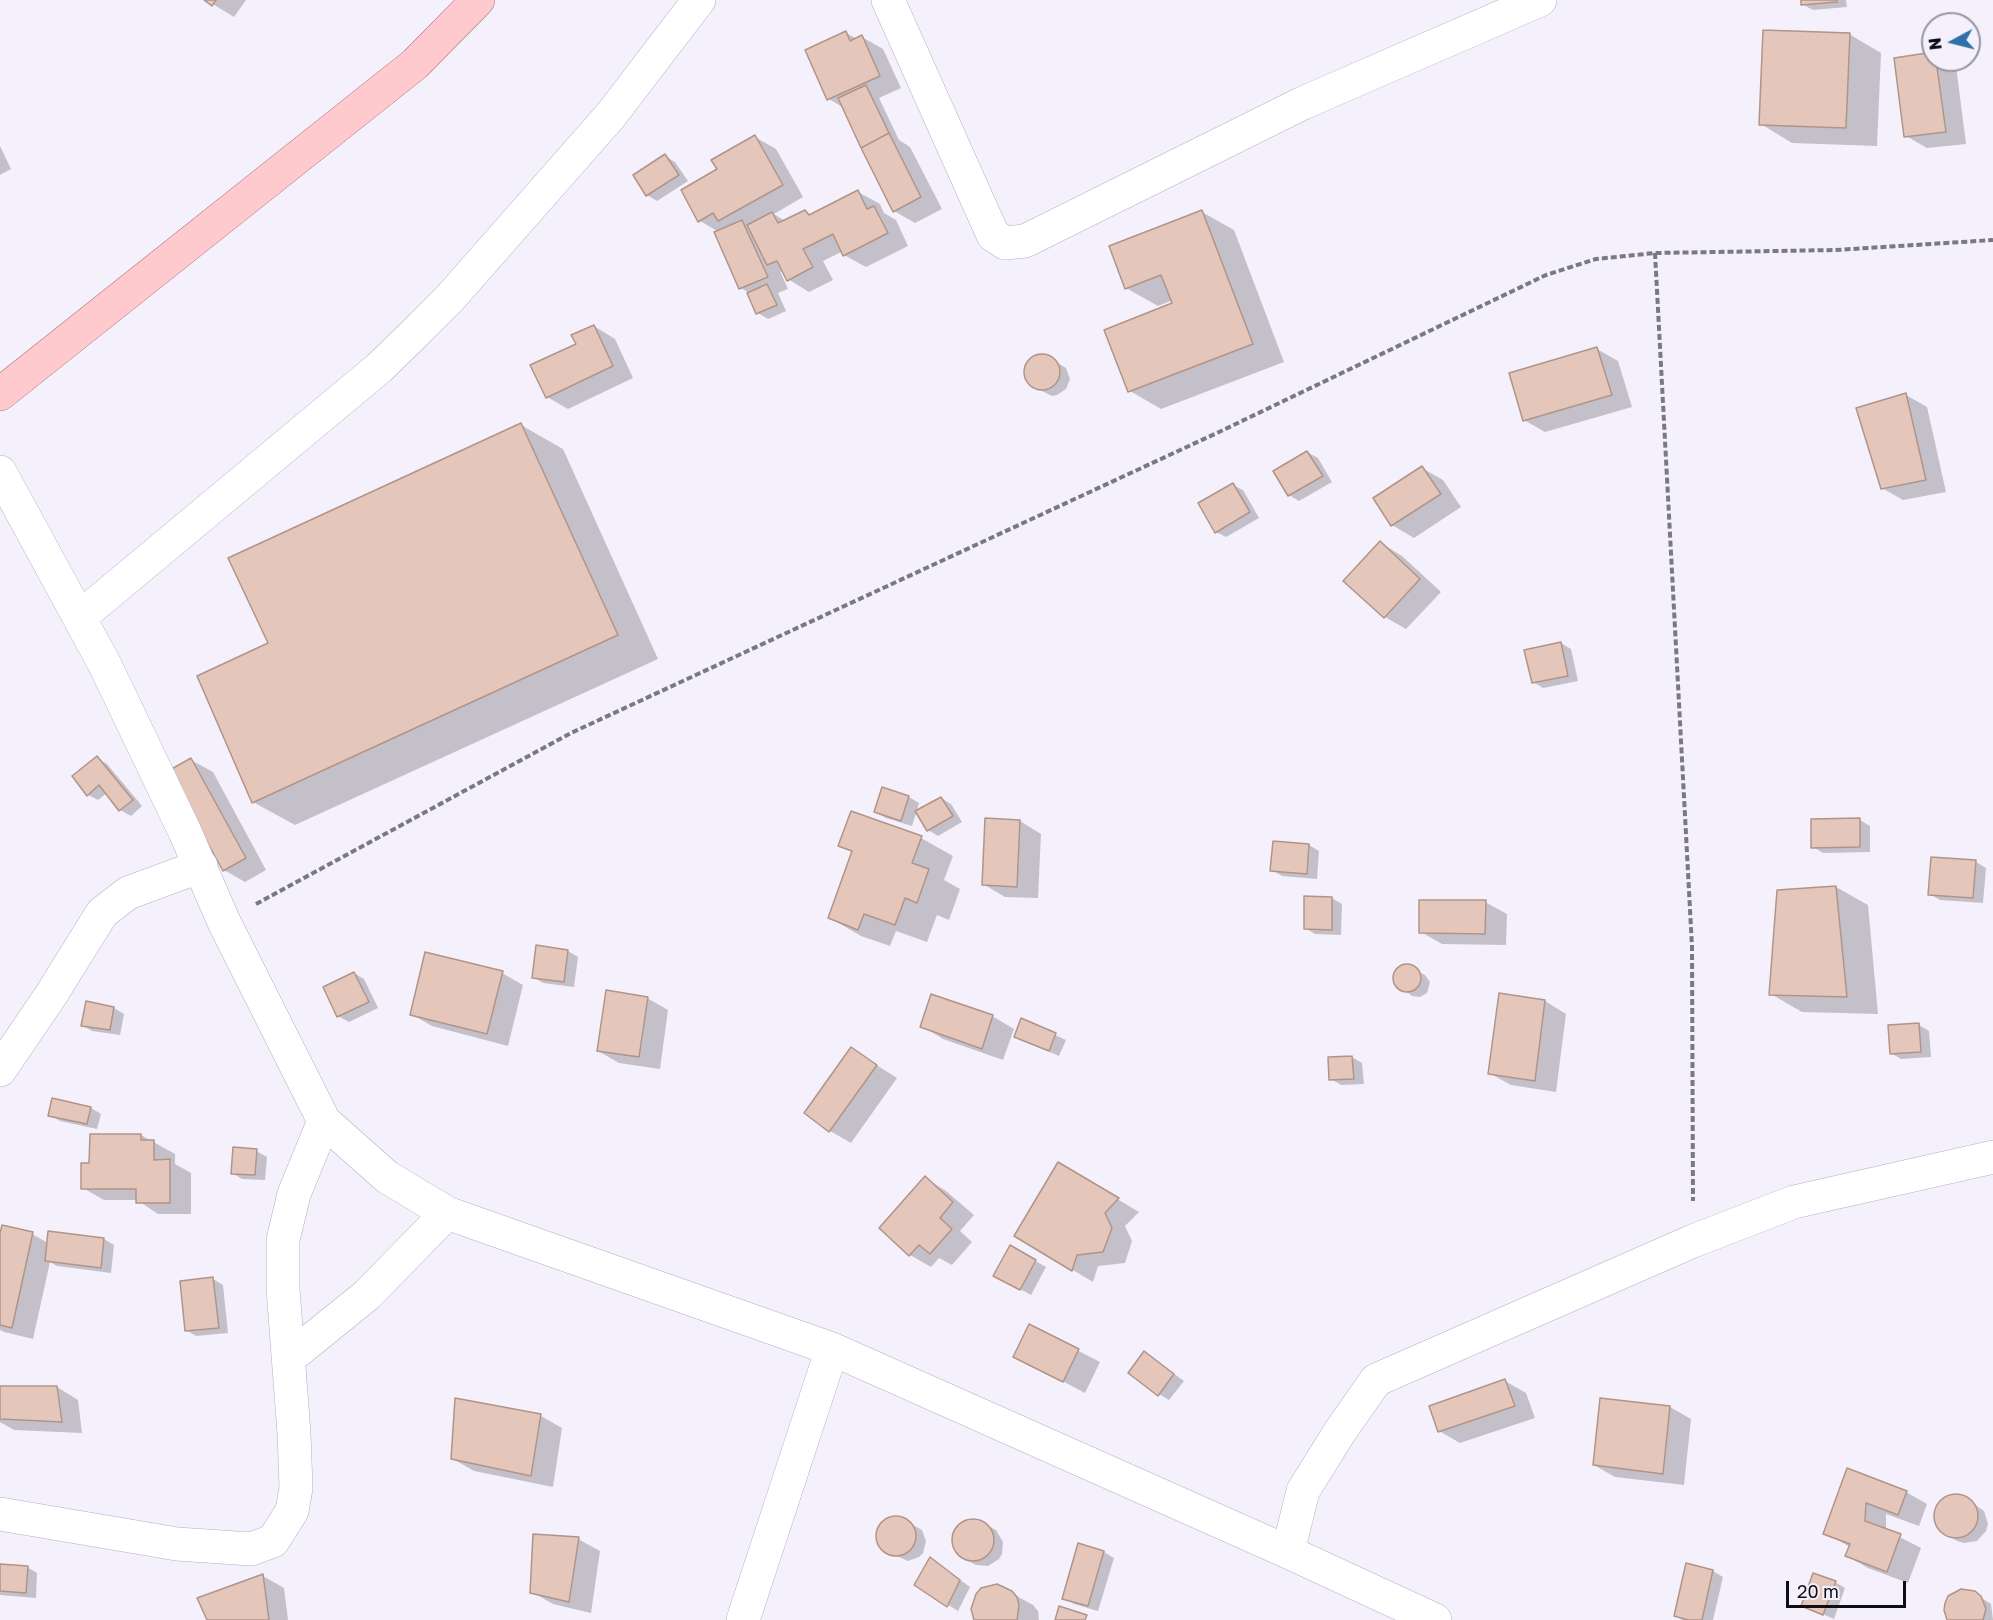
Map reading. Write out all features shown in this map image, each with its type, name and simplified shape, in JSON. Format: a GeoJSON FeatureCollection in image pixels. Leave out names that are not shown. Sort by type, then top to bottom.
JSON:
{"type":"FeatureCollection","features":[{"type":"Feature","properties":{"kind":"main road"},"geometry":{"type":"LineString","coordinates":[[0,394],[415,64],[478,0]]}},
{"type":"Feature","properties":{"kind":"street"},"geometry":{"type":"LineString","coordinates":[[80,617],[379,368],[413,335],[450,298],[611,115],[699,0]]}},
{"type":"Feature","properties":{"kind":"street"},"geometry":{"type":"LineString","coordinates":[[888,0],[993,235],[1005,243],[1025,241],[1303,103],[1540,0]]}},
{"type":"Feature","properties":{"kind":"street"},"geometry":{"type":"LineString","coordinates":[[0,472],[105,665],[201,866],[224,922],[324,1121],[387,1177],[447,1213],[832,1349],[1435,1620]]}},
{"type":"Feature","properties":{"kind":"street"},"geometry":{"type":"LineString","coordinates":[[0,1070],[51,995],[102,913],[128,893],[201,866]]}},
{"type":"Feature","properties":{"kind":"street"},"geometry":{"type":"LineString","coordinates":[[0,1514],[177,1544],[251,1549],[273,1541],[292,1510],[296,1488],[283,1289],[283,1240],[294,1194],[324,1121]]}},
{"type":"Feature","properties":{"kind":"street"},"geometry":{"type":"LineString","coordinates":[[1288,1552],[1303,1491],[1376,1380],[1694,1241],[1794,1202],[1993,1157]]}},
{"type":"Feature","properties":{"kind":"street"},"geometry":{"type":"LineString","coordinates":[[289,1358],[367,1294],[447,1213]]}},
{"type":"Feature","properties":{"kind":"street"},"geometry":{"type":"LineString","coordinates":[[743,1620],[832,1349]]}},
{"type":"Feature","properties":{"kind":"path"},"geometry":{"type":"LineString","coordinates":[[224,922],[571,733],[1219,432],[1546,275],[1596,259],[1655,253],[1836,250],[1993,240]]}},
{"type":"Feature","properties":{"kind":"path"},"geometry":{"type":"LineString","coordinates":[[1655,253],[1692,947],[1694,1241]]}},
{"type":"Feature","properties":{"kind":"building"},"geometry":{"type":"Polygon","coordinates":[[[204,0],[216,0],[212,6],[204,0]]]}},
{"type":"Feature","properties":{"kind":"building"},"geometry":{"type":"Polygon","coordinates":[[[1801,0],[1837,0],[1837,2],[1801,5],[1801,0]]]}},
{"type":"Feature","properties":{"kind":"building"},"geometry":{"type":"Polygon","coordinates":[[[1763,30],[1850,33],[1846,128],[1759,125],[1763,30]]]}},
{"type":"Feature","properties":{"kind":"building"},"geometry":{"type":"Polygon","coordinates":[[[846,31],[850,41],[862,35],[880,76],[827,100],[805,50],[846,31]]]}},
{"type":"Feature","properties":{"kind":"building"},"geometry":{"type":"Polygon","coordinates":[[[1921,54],[1921,72],[1938,72],[1946,132],[1904,137],[1894,58],[1921,54]]]}},
{"type":"Feature","properties":{"kind":"building"},"geometry":{"type":"Polygon","coordinates":[[[866,85],[889,133],[861,148],[838,98],[866,85]]]}},
{"type":"Feature","properties":{"kind":"building"},"geometry":{"type":"Polygon","coordinates":[[[889,133],[921,197],[893,212],[861,148],[889,133]]]}},
{"type":"Feature","properties":{"kind":"building"},"geometry":{"type":"Polygon","coordinates":[[[755,135],[783,185],[718,221],[713,213],[698,222],[681,190],[717,169],[711,160],[755,135]]]}},
{"type":"Feature","properties":{"kind":"building"},"geometry":{"type":"Polygon","coordinates":[[[665,154],[679,175],[646,196],[633,175],[665,154]]]}},
{"type":"Feature","properties":{"kind":"building"},"geometry":{"type":"Polygon","coordinates":[[[858,190],[867,209],[874,206],[888,233],[843,256],[833,234],[803,249],[813,267],[787,281],[777,261],[767,265],[747,225],[772,212],[778,223],[805,210],[809,215],[858,190]]]}},
{"type":"Feature","properties":{"kind":"building"},"geometry":{"type":"Polygon","coordinates":[[[1202,210],[1253,344],[1128,392],[1104,330],[1172,303],[1161,275],[1125,289],[1109,246],[1202,210]]]}},
{"type":"Feature","properties":{"kind":"building"},"geometry":{"type":"Polygon","coordinates":[[[742,220],[768,277],[739,289],[714,232],[742,220]]]}},
{"type":"Feature","properties":{"kind":"building"},"geometry":{"type":"Polygon","coordinates":[[[767,284],[777,305],[756,314],[747,293],[767,284]]]}},
{"type":"Feature","properties":{"kind":"building"},"geometry":{"type":"Polygon","coordinates":[[[594,325],[613,366],[546,398],[530,365],[576,344],[571,335],[594,325]]]}},
{"type":"Feature","properties":{"kind":"building"},"geometry":{"type":"Polygon","coordinates":[[[1597,347],[1612,395],[1523,421],[1509,373],[1597,347]]]}},
{"type":"Feature","properties":{"kind":"building"},"geometry":{"type":"Polygon","coordinates":[[[1042,354],[1055,359],[1060,372],[1055,385],[1042,390],[1029,385],[1024,372],[1029,359],[1042,354]]]}},
{"type":"Feature","properties":{"kind":"building"},"geometry":{"type":"Polygon","coordinates":[[[1906,393],[1926,480],[1881,489],[1856,408],[1906,393]]]}},
{"type":"Feature","properties":{"kind":"building"},"geometry":{"type":"Polygon","coordinates":[[[521,423],[618,635],[252,803],[197,676],[268,643],[228,558],[521,423]]]}},
{"type":"Feature","properties":{"kind":"building"},"geometry":{"type":"Polygon","coordinates":[[[1307,451],[1323,476],[1288,496],[1273,471],[1307,451]]]}},
{"type":"Feature","properties":{"kind":"building"},"geometry":{"type":"Polygon","coordinates":[[[1422,466],[1441,494],[1391,526],[1373,498],[1422,466]]]}},
{"type":"Feature","properties":{"kind":"building"},"geometry":{"type":"Polygon","coordinates":[[[1233,483],[1250,512],[1215,533],[1198,503],[1233,483]]]}},
{"type":"Feature","properties":{"kind":"building"},"geometry":{"type":"Polygon","coordinates":[[[1380,541],[1420,579],[1384,618],[1343,581],[1380,541]]]}},
{"type":"Feature","properties":{"kind":"building"},"geometry":{"type":"Polygon","coordinates":[[[1561,642],[1568,676],[1532,683],[1524,650],[1561,642]]]}},
{"type":"Feature","properties":{"kind":"building"},"geometry":{"type":"Polygon","coordinates":[[[97,756],[133,800],[119,811],[99,785],[87,796],[72,776],[97,756]]]}},
{"type":"Feature","properties":{"kind":"building"},"geometry":{"type":"Polygon","coordinates":[[[191,758],[246,858],[223,871],[168,771],[191,758]]]}},
{"type":"Feature","properties":{"kind":"building"},"geometry":{"type":"Polygon","coordinates":[[[882,787],[909,796],[901,821],[874,812],[882,787]]]}},
{"type":"Feature","properties":{"kind":"building"},"geometry":{"type":"Polygon","coordinates":[[[941,797],[953,816],[927,831],[915,811],[941,797]]]}},
{"type":"Feature","properties":{"kind":"building"},"geometry":{"type":"Polygon","coordinates":[[[851,811],[922,836],[912,863],[929,869],[917,903],[905,898],[895,925],[864,914],[858,930],[828,918],[852,851],[838,846],[851,811]]]}},
{"type":"Feature","properties":{"kind":"building"},"geometry":{"type":"Polygon","coordinates":[[[985,818],[1020,820],[1017,887],[982,885],[985,818]]]}},
{"type":"Feature","properties":{"kind":"building"},"geometry":{"type":"Polygon","coordinates":[[[1860,818],[1860,847],[1811,848],[1811,819],[1860,818]]]}},
{"type":"Feature","properties":{"kind":"building"},"geometry":{"type":"Polygon","coordinates":[[[1273,841],[1309,844],[1307,874],[1270,871],[1273,841]]]}},
{"type":"Feature","properties":{"kind":"building"},"geometry":{"type":"Polygon","coordinates":[[[1931,857],[1976,860],[1973,898],[1928,895],[1931,857]]]}},
{"type":"Feature","properties":{"kind":"building"},"geometry":{"type":"Polygon","coordinates":[[[1836,886],[1847,997],[1769,995],[1777,890],[1836,886]]]}},
{"type":"Feature","properties":{"kind":"building"},"geometry":{"type":"Polygon","coordinates":[[[1304,896],[1332,897],[1332,930],[1304,929],[1304,896]]]}},
{"type":"Feature","properties":{"kind":"building"},"geometry":{"type":"Polygon","coordinates":[[[1419,900],[1486,900],[1485,934],[1419,933],[1419,900]]]}},
{"type":"Feature","properties":{"kind":"building"},"geometry":{"type":"Polygon","coordinates":[[[536,945],[568,950],[564,982],[532,978],[536,945]]]}},
{"type":"Feature","properties":{"kind":"building"},"geometry":{"type":"Polygon","coordinates":[[[425,952],[503,971],[487,1034],[410,1015],[425,952]]]}},
{"type":"Feature","properties":{"kind":"building"},"geometry":{"type":"Polygon","coordinates":[[[1407,964],[1417,968],[1421,978],[1417,988],[1407,992],[1397,988],[1393,978],[1397,968],[1407,964]]]}},
{"type":"Feature","properties":{"kind":"building"},"geometry":{"type":"Polygon","coordinates":[[[354,972],[369,1002],[337,1017],[323,987],[354,972]]]}},
{"type":"Feature","properties":{"kind":"building"},"geometry":{"type":"Polygon","coordinates":[[[606,990],[648,997],[639,1057],[597,1051],[606,990]]]}},
{"type":"Feature","properties":{"kind":"building"},"geometry":{"type":"Polygon","coordinates":[[[1499,993],[1545,1000],[1535,1081],[1488,1074],[1499,993]]]}},
{"type":"Feature","properties":{"kind":"building"},"geometry":{"type":"Polygon","coordinates":[[[931,994],[993,1015],[982,1049],[920,1027],[931,994]]]}},
{"type":"Feature","properties":{"kind":"building"},"geometry":{"type":"Polygon","coordinates":[[[86,1001],[114,1007],[110,1030],[81,1026],[86,1001]]]}},
{"type":"Feature","properties":{"kind":"building"},"geometry":{"type":"Polygon","coordinates":[[[1021,1018],[1056,1033],[1049,1051],[1014,1037],[1021,1018]]]}},
{"type":"Feature","properties":{"kind":"building"},"geometry":{"type":"Polygon","coordinates":[[[1919,1023],[1921,1052],[1890,1054],[1888,1025],[1919,1023]]]}},
{"type":"Feature","properties":{"kind":"building"},"geometry":{"type":"Polygon","coordinates":[[[851,1047],[877,1065],[829,1132],[804,1113],[851,1047]]]}},
{"type":"Feature","properties":{"kind":"building"},"geometry":{"type":"Polygon","coordinates":[[[1352,1056],[1354,1079],[1329,1080],[1328,1057],[1352,1056]]]}},
{"type":"Feature","properties":{"kind":"building"},"geometry":{"type":"Polygon","coordinates":[[[52,1098],[91,1107],[87,1124],[48,1116],[52,1098]]]}},
{"type":"Feature","properties":{"kind":"building"},"geometry":{"type":"Polygon","coordinates":[[[90,1134],[141,1134],[141,1140],[154,1140],[154,1160],[170,1159],[170,1203],[136,1203],[136,1189],[81,1189],[81,1163],[89,1163],[90,1134]]]}},
{"type":"Feature","properties":{"kind":"building"},"geometry":{"type":"Polygon","coordinates":[[[233,1147],[257,1149],[255,1175],[231,1174],[233,1147]]]}},
{"type":"Feature","properties":{"kind":"building"},"geometry":{"type":"Polygon","coordinates":[[[1058,1162],[1119,1198],[1105,1213],[1112,1228],[1103,1252],[1077,1255],[1072,1271],[1014,1236],[1058,1162]]]}},
{"type":"Feature","properties":{"kind":"building"},"geometry":{"type":"Polygon","coordinates":[[[925,1176],[953,1202],[940,1218],[952,1229],[930,1254],[919,1245],[909,1256],[879,1228],[925,1176]]]}},
{"type":"Feature","properties":{"kind":"building"},"geometry":{"type":"Polygon","coordinates":[[[2,1225],[33,1232],[12,1328],[0,1325],[0,1233],[2,1225]]]}},
{"type":"Feature","properties":{"kind":"building"},"geometry":{"type":"Polygon","coordinates":[[[48,1231],[104,1238],[101,1268],[45,1261],[48,1231]]]}},
{"type":"Feature","properties":{"kind":"building"},"geometry":{"type":"Polygon","coordinates":[[[1010,1245],[1036,1260],[1020,1290],[993,1276],[1010,1245]]]}},
{"type":"Feature","properties":{"kind":"building"},"geometry":{"type":"Polygon","coordinates":[[[213,1277],[219,1328],[185,1331],[180,1281],[213,1277]]]}},
{"type":"Feature","properties":{"kind":"building"},"geometry":{"type":"Polygon","coordinates":[[[1029,1324],[1079,1349],[1063,1382],[1013,1357],[1029,1324]]]}},
{"type":"Feature","properties":{"kind":"building"},"geometry":{"type":"Polygon","coordinates":[[[1144,1351],[1174,1374],[1158,1396],[1128,1373],[1144,1351]]]}},
{"type":"Feature","properties":{"kind":"building"},"geometry":{"type":"Polygon","coordinates":[[[1505,1379],[1515,1406],[1438,1432],[1429,1406],[1505,1379]]]}},
{"type":"Feature","properties":{"kind":"building"},"geometry":{"type":"Polygon","coordinates":[[[0,1386],[57,1386],[62,1422],[0,1419],[0,1386]]]}},
{"type":"Feature","properties":{"kind":"building"},"geometry":{"type":"Polygon","coordinates":[[[455,1398],[541,1414],[531,1476],[451,1459],[455,1398]]]}},
{"type":"Feature","properties":{"kind":"building"},"geometry":{"type":"Polygon","coordinates":[[[1600,1398],[1670,1406],[1663,1474],[1593,1465],[1600,1398]]]}},
{"type":"Feature","properties":{"kind":"building"},"geometry":{"type":"Polygon","coordinates":[[[1847,1468],[1907,1491],[1898,1515],[1866,1503],[1865,1521],[1901,1534],[1887,1572],[1845,1556],[1850,1544],[1823,1534],[1847,1468]]]}},
{"type":"Feature","properties":{"kind":"building"},"geometry":{"type":"Polygon","coordinates":[[[1956,1494],[1972,1500],[1978,1516],[1972,1532],[1956,1538],[1940,1532],[1934,1516],[1940,1500],[1956,1494]]]}},
{"type":"Feature","properties":{"kind":"building"},"geometry":{"type":"Polygon","coordinates":[[[896,1516],[904,1517],[910,1522],[915,1528],[915,1544],[910,1550],[904,1555],[896,1556],[888,1555],[882,1550],[877,1544],[876,1536],[877,1528],[882,1522],[888,1517],[896,1516]]]}},
{"type":"Feature","properties":{"kind":"building"},"geometry":{"type":"Polygon","coordinates":[[[973,1519],[988,1525],[994,1540],[988,1555],[973,1561],[958,1555],[952,1540],[958,1525],[973,1519]]]}},
{"type":"Feature","properties":{"kind":"building"},"geometry":{"type":"Polygon","coordinates":[[[533,1534],[579,1537],[569,1602],[530,1593],[533,1534]]]}},
{"type":"Feature","properties":{"kind":"building"},"geometry":{"type":"Polygon","coordinates":[[[1078,1543],[1104,1551],[1088,1606],[1062,1599],[1078,1543]]]}},
{"type":"Feature","properties":{"kind":"building"},"geometry":{"type":"Polygon","coordinates":[[[930,1557],[960,1580],[947,1607],[914,1585],[930,1557]]]}},
{"type":"Feature","properties":{"kind":"building"},"geometry":{"type":"Polygon","coordinates":[[[1686,1563],[1713,1570],[1702,1620],[1688,1620],[1674,1616],[1686,1563]]]}},
{"type":"Feature","properties":{"kind":"building"},"geometry":{"type":"Polygon","coordinates":[[[0,1564],[28,1566],[26,1593],[0,1591],[0,1564]]]}},
{"type":"Feature","properties":{"kind":"building"},"geometry":{"type":"Polygon","coordinates":[[[1813,1573],[1836,1581],[1823,1615],[1801,1606],[1813,1573]]]}},
{"type":"Feature","properties":{"kind":"building"},"geometry":{"type":"Polygon","coordinates":[[[263,1574],[269,1620],[207,1620],[197,1598],[263,1574]]]}},
{"type":"Feature","properties":{"kind":"building"},"geometry":{"type":"Polygon","coordinates":[[[997,1584],[1012,1591],[1017,1597],[1019,1605],[1017,1620],[974,1620],[971,1609],[976,1594],[981,1588],[997,1584]]]}},
{"type":"Feature","properties":{"kind":"building"},"geometry":{"type":"Polygon","coordinates":[[[1961,1589],[1975,1591],[1981,1596],[1986,1609],[1983,1620],[1947,1620],[1944,1610],[1948,1596],[1961,1589]]]}},
{"type":"Feature","properties":{"kind":"building"},"geometry":{"type":"Polygon","coordinates":[[[1059,1606],[1087,1615],[1085,1620],[1055,1620],[1059,1606]]]}}]}
